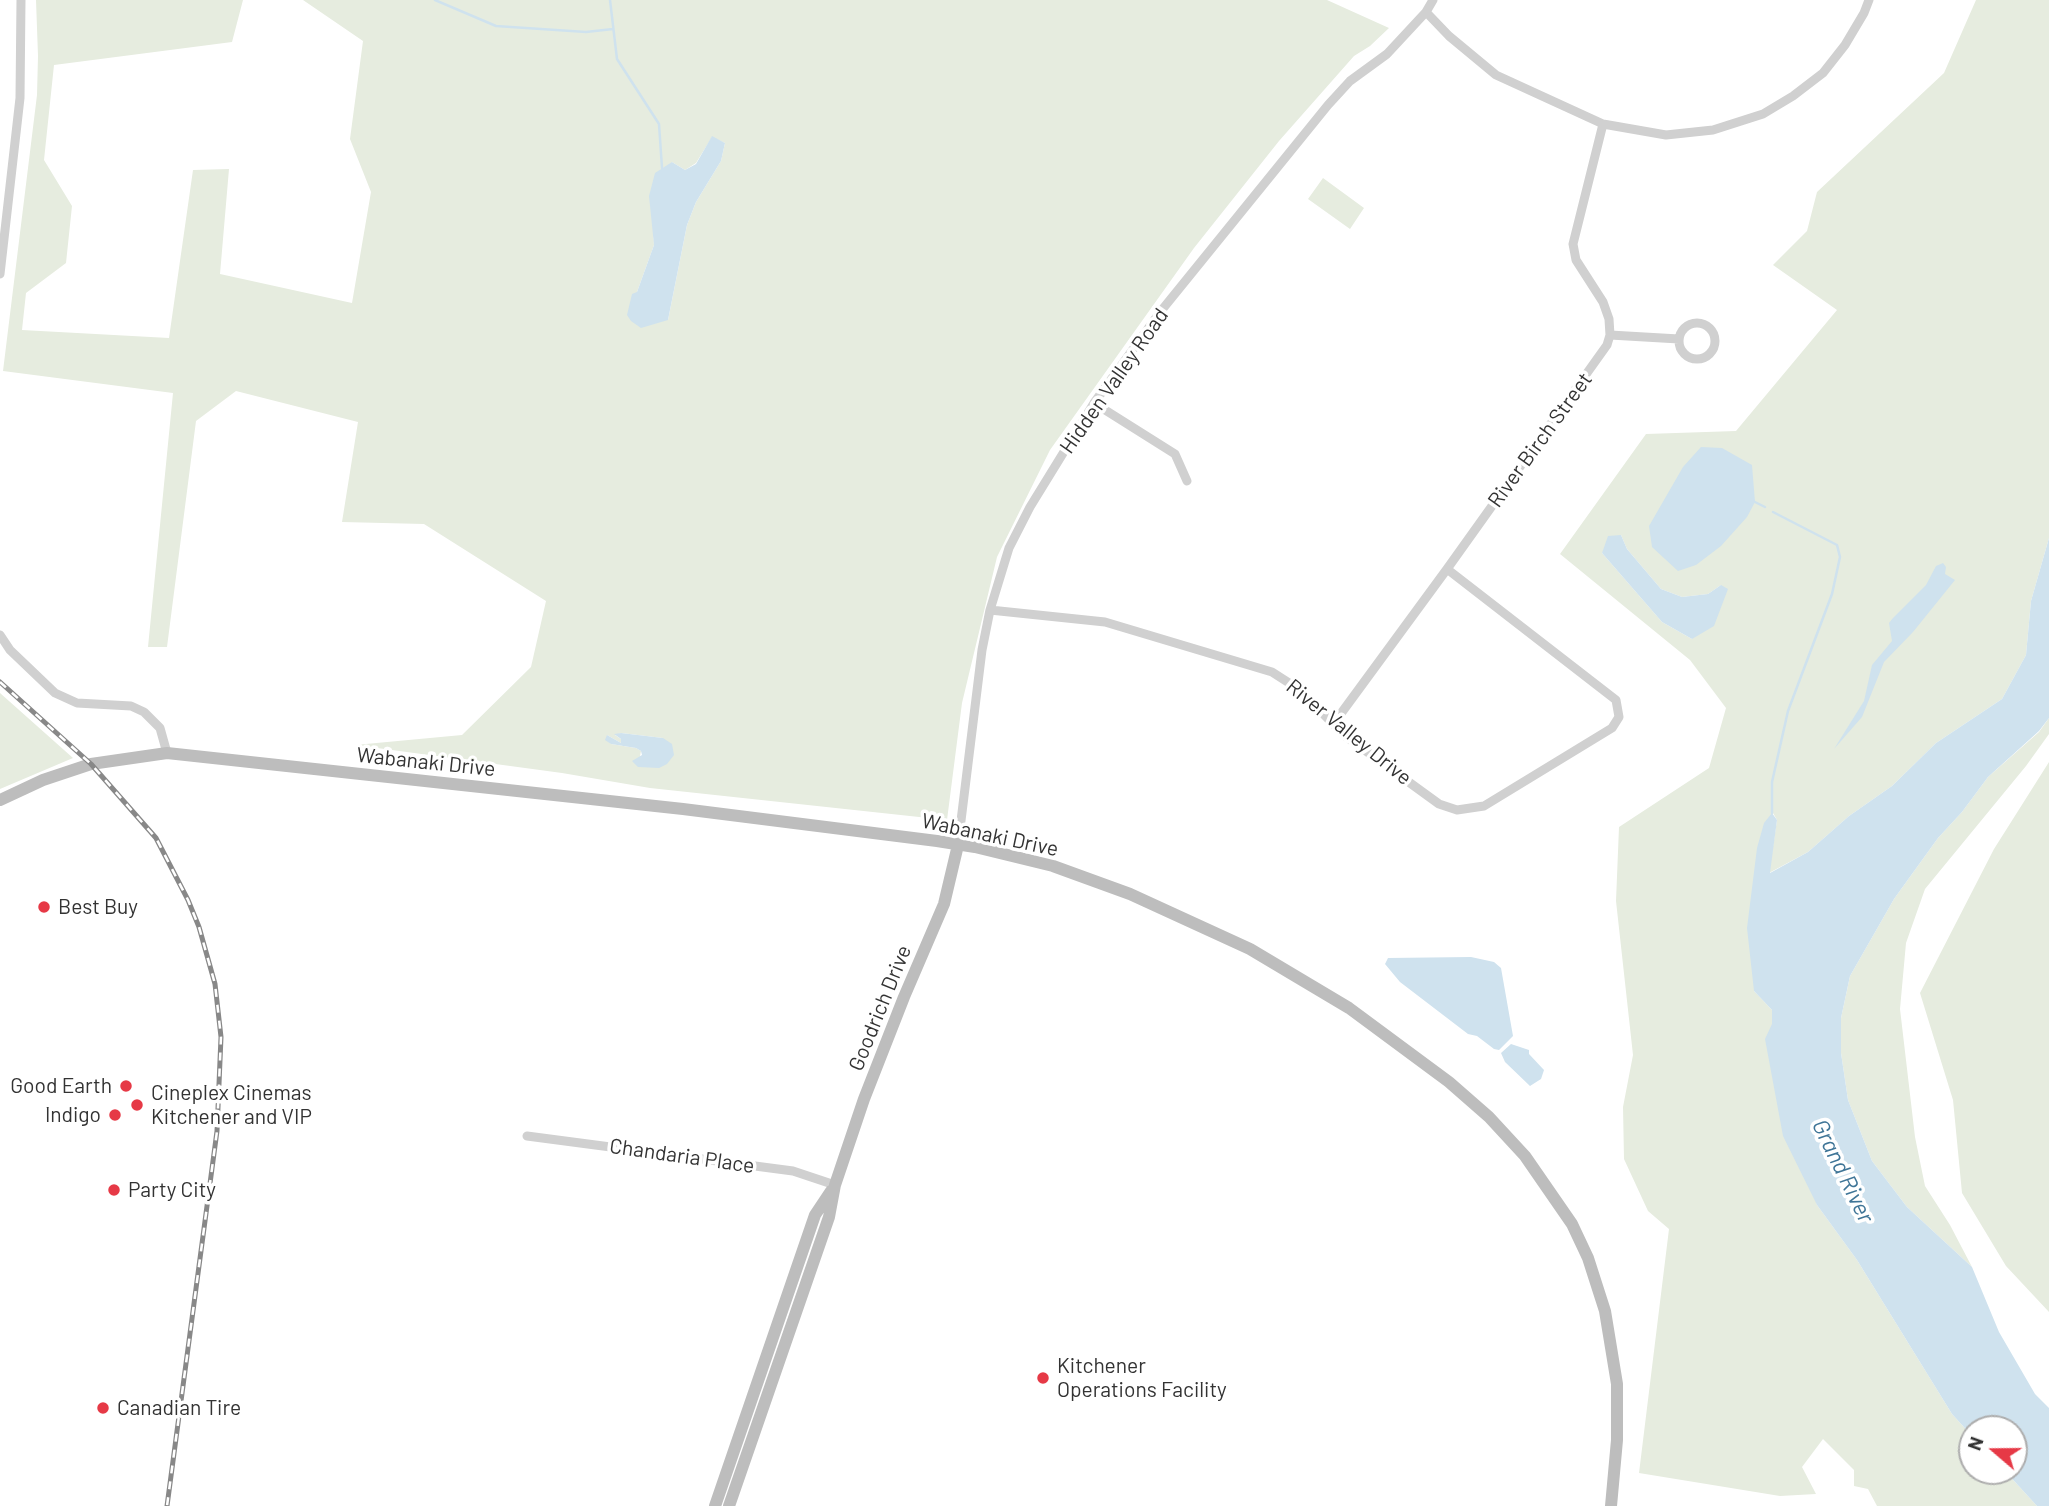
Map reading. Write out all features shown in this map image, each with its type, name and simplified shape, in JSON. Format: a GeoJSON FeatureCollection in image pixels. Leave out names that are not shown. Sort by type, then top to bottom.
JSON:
{"type":"FeatureCollection","features":[{"type":"Feature","properties":{"kind":"street"},"geometry":{"type":"LineString","coordinates":[[0,274],[20,98],[21,0]]}},
{"type":"Feature","properties":{"kind":"street","name":"Hidden Valley Road"},"geometry":{"type":"LineString","coordinates":[[958,845],[976,685],[990,610],[1009,548],[1030,507],[1094,403],[1161,311],[1328,105],[1350,81],[1387,54],[1426,12],[1433,0]]}},
{"type":"Feature","properties":{"kind":"street"},"geometry":{"type":"LineString","coordinates":[[1426,12],[1449,36],[1496,75],[1603,124],[1666,135],[1713,130],[1763,114],[1793,96],[1823,73],[1845,45],[1869,0]]}},
{"type":"Feature","properties":{"kind":"street"},"geometry":{"type":"LineString","coordinates":[[1603,124],[1573,244],[1576,260],[1603,302],[1611,335],[1679,339]]}},
{"type":"Feature","properties":{"kind":"street"},"geometry":{"type":"LineString","coordinates":[[1701,323],[1712,330],[1714,345],[1708,355],[1696,359],[1683,353],[1679,339],[1686,326],[1701,323]]}},
{"type":"Feature","properties":{"kind":"street","name":"River Birch Street"},"geometry":{"type":"LineString","coordinates":[[1334,723],[1603,353],[1611,335]]}},
{"type":"Feature","properties":{"kind":"street"},"geometry":{"type":"LineString","coordinates":[[1094,403],[1175,454],[1187,481]]}},
{"type":"Feature","properties":{"kind":"street","name":"River Valley Drive"},"geometry":{"type":"LineString","coordinates":[[990,610],[1105,622],[1272,672],[1300,690],[1344,735],[1439,804],[1457,810],[1484,806],[1612,728],[1619,717],[1616,700],[1447,569]]}},
{"type":"Feature","properties":{"kind":"street"},"geometry":{"type":"LineString","coordinates":[[0,635],[10,650],[55,693],[77,703],[131,706],[144,712],[160,728],[167,753]]}},
{"type":"Feature","properties":{"kind":"street","name":"Wabanaki Drive"},"geometry":{"type":"LineString","coordinates":[[0,800],[43,780],[91,764],[167,753],[683,809],[958,845],[1040,863],[1130,894],[1250,949],[1349,1008],[1419,1058],[1489,1117],[1525,1156],[1572,1224],[1588,1258],[1605,1311],[1617,1384],[1617,1440],[1611,1506]]}},
{"type":"Feature","properties":{"kind":"street","name":"Goodrich Drive"},"geometry":{"type":"LineString","coordinates":[[729,1506],[829,1217],[835,1185],[874,1074],[944,904],[958,845]]}},
{"type":"Feature","properties":{"kind":"street","name":"Chandaria Place"},"geometry":{"type":"LineString","coordinates":[[527,1136],[793,1171],[835,1185]]}},
{"type":"Feature","properties":{"kind":"street","name":"Goodrich Drive"},"geometry":{"type":"LineString","coordinates":[[715,1506],[815,1215],[835,1185]]}},
{"type":"Feature","properties":{"kind":"shaded area"},"geometry":{"type":"Polygon","coordinates":[[[36,0],[243,0],[232,42],[54,65],[44,160],[72,206],[66,263],[26,293],[22,330],[169,338],[193,170],[229,169],[220,274],[352,303],[371,192],[350,139],[363,41],[303,0],[1327,0],[1389,28],[1370,46],[1354,56],[1279,141],[1194,248],[1050,450],[997,557],[962,703],[947,820],[650,788],[562,773],[355,745],[462,735],[531,667],[546,601],[424,524],[342,522],[358,422],[236,391],[196,421],[167,647],[148,647],[173,393],[3,371],[37,95],[36,0]],[[712,137],[696,163],[685,170],[672,162],[653,224],[654,245],[637,292],[668,320],[687,225],[696,202],[721,161],[725,143],[712,137]],[[621,733],[615,735],[621,739],[621,743],[607,735],[611,744],[641,751],[638,767],[663,738],[621,733]]]}},
{"type":"Feature","properties":{"kind":"shaded area"},"geometry":{"type":"Polygon","coordinates":[[[1976,0],[2049,0],[2049,538],[2031,601],[2026,655],[2002,699],[1936,743],[1892,786],[1849,816],[1808,852],[1769,873],[1777,820],[1773,813],[1754,991],[1772,1010],[1772,1024],[1817,1205],[1857,1260],[1958,1421],[1958,1485],[2018,1485],[2037,1506],[1877,1506],[1868,1489],[1854,1486],[1854,1470],[1823,1439],[1802,1467],[1816,1494],[1780,1496],[1639,1473],[1669,1229],[1648,1211],[1624,1159],[1623,1107],[1633,1055],[1616,901],[1619,827],[1709,768],[1726,708],[1690,660],[1560,554],[1646,434],[1736,431],[1837,310],[1773,265],[1807,231],[1817,192],[1944,73],[1976,0]],[[1621,535],[1602,553],[1662,622],[1692,639],[1721,585],[1708,594],[1682,597],[1661,589],[1627,549],[1621,535]]]}},
{"type":"Feature","properties":{"kind":"shaded area"},"geometry":{"type":"Polygon","coordinates":[[[1323,178],[1364,208],[1350,229],[1308,199],[1323,178]]]}},
{"type":"Feature","properties":{"kind":"shaded area"},"geometry":{"type":"Polygon","coordinates":[[[0,693],[73,758],[0,789],[0,693]]]}},
{"type":"Feature","properties":{"kind":"shaded area"},"geometry":{"type":"Polygon","coordinates":[[[2049,718],[2049,734],[2026,766],[1925,889],[1906,943],[1900,1009],[1915,1137],[1925,1186],[1972,1267],[1907,1207],[1872,1161],[1848,1100],[1841,1053],[1841,1018],[1850,976],[1894,899],[1938,838],[1988,777],[2039,732],[2049,718]]]}},
{"type":"Feature","properties":{"kind":"shaded area"},"geometry":{"type":"Polygon","coordinates":[[[2049,762],[2049,1312],[2006,1266],[1962,1193],[1953,1100],[1920,993],[1994,849],[2049,762]]]}},
{"type":"Feature","properties":{"kind":"water"},"geometry":{"type":"Polygon","coordinates":[[[712,136],[725,143],[721,161],[696,202],[687,225],[668,320],[641,328],[627,315],[632,294],[637,292],[654,245],[649,196],[655,173],[672,162],[685,170],[696,164],[712,136]]]}},
{"type":"Feature","properties":{"kind":"water"},"geometry":{"type":"Polygon","coordinates":[[[1701,447],[1722,448],[1752,465],[1755,502],[1747,517],[1721,546],[1696,565],[1678,571],[1652,547],[1649,526],[1683,467],[1701,447]]]}},
{"type":"Feature","properties":{"kind":"water"},"geometry":{"type":"Polygon","coordinates":[[[1621,535],[1627,549],[1661,589],[1682,597],[1708,594],[1721,585],[1728,589],[1714,626],[1692,639],[1662,622],[1602,553],[1608,536],[1621,535]]]}},
{"type":"Feature","properties":{"kind":"water","name":"Grand River"},"geometry":{"type":"Polygon","coordinates":[[[2049,538],[2049,718],[2039,731],[1988,777],[1938,838],[1894,899],[1850,976],[1841,1018],[1841,1053],[1848,1100],[1872,1161],[1907,1207],[1972,1267],[1999,1332],[2035,1394],[2049,1408],[2049,1506],[2037,1506],[2018,1485],[2028,1485],[2028,1415],[1958,1415],[1958,1421],[1857,1260],[1817,1205],[1783,1136],[1765,1039],[1772,1024],[1772,1010],[1754,991],[1747,928],[1757,848],[1764,823],[1772,813],[1777,820],[1770,873],[1808,852],[1849,816],[1892,786],[1936,743],[2002,699],[2026,655],[2031,601],[2049,538]]]}},
{"type":"Feature","properties":{"kind":"water"},"geometry":{"type":"Polygon","coordinates":[[[1943,563],[1946,567],[1945,574],[1955,580],[1913,632],[1884,662],[1862,717],[1834,749],[1864,701],[1872,665],[1892,641],[1889,623],[1926,585],[1936,566],[1943,563]]]}},
{"type":"Feature","properties":{"kind":"water"},"geometry":{"type":"Polygon","coordinates":[[[614,734],[663,738],[672,744],[674,755],[667,764],[659,768],[638,767],[632,761],[642,755],[641,751],[605,740],[607,735],[621,743],[621,739],[614,734]]]}},
{"type":"Feature","properties":{"kind":"water"},"geometry":{"type":"Polygon","coordinates":[[[1471,957],[1494,962],[1501,968],[1513,1036],[1499,1050],[1477,1036],[1468,1034],[1400,982],[1385,964],[1388,958],[1471,957]]]}},
{"type":"Feature","properties":{"kind":"water"},"geometry":{"type":"Polygon","coordinates":[[[1511,1044],[1529,1050],[1529,1054],[1544,1070],[1541,1079],[1530,1086],[1505,1062],[1501,1053],[1511,1044]]]}},
{"type":"Feature","properties":{"kind":"waterway"},"geometry":{"type":"LineString","coordinates":[[435,0],[496,26],[586,32],[613,29]]}},
{"type":"Feature","properties":{"kind":"waterway"},"geometry":{"type":"LineString","coordinates":[[610,0],[617,59],[659,124],[662,168]]}},
{"type":"Feature","properties":{"kind":"waterway"},"geometry":{"type":"LineString","coordinates":[[1755,502],[1765,507]]}},
{"type":"Feature","properties":{"kind":"waterway"},"geometry":{"type":"LineString","coordinates":[[1772,813],[1772,782],[1788,711],[1832,594],[1840,557],[1837,545],[1773,512]]}},
{"type":"Feature","properties":{"kind":"railway"},"geometry":{"type":"LineString","coordinates":[[0,682],[91,764],[156,838],[199,927],[215,984],[221,1037],[217,1131],[167,1506]]}},
{"type":"Feature","properties":{"kind":"place","name":"Best Buy"},"geometry":{"type":"Point","coordinates":[44,907]}},
{"type":"Feature","properties":{"kind":"place","name":"Good Earth"},"geometry":{"type":"Point","coordinates":[126,1086]}},
{"type":"Feature","properties":{"kind":"place","name":"Cineplex Cinemas Kitchener and VIP"},"geometry":{"type":"Point","coordinates":[137,1105]}},
{"type":"Feature","properties":{"kind":"place","name":"Indigo"},"geometry":{"type":"Point","coordinates":[115,1115]}},
{"type":"Feature","properties":{"kind":"place","name":"Party City"},"geometry":{"type":"Point","coordinates":[114,1190]}},
{"type":"Feature","properties":{"kind":"place","name":"Kitchener Operations Facility"},"geometry":{"type":"Point","coordinates":[1043,1378]}},
{"type":"Feature","properties":{"kind":"place","name":"Canadian Tire"},"geometry":{"type":"Point","coordinates":[103,1408]}}]}
